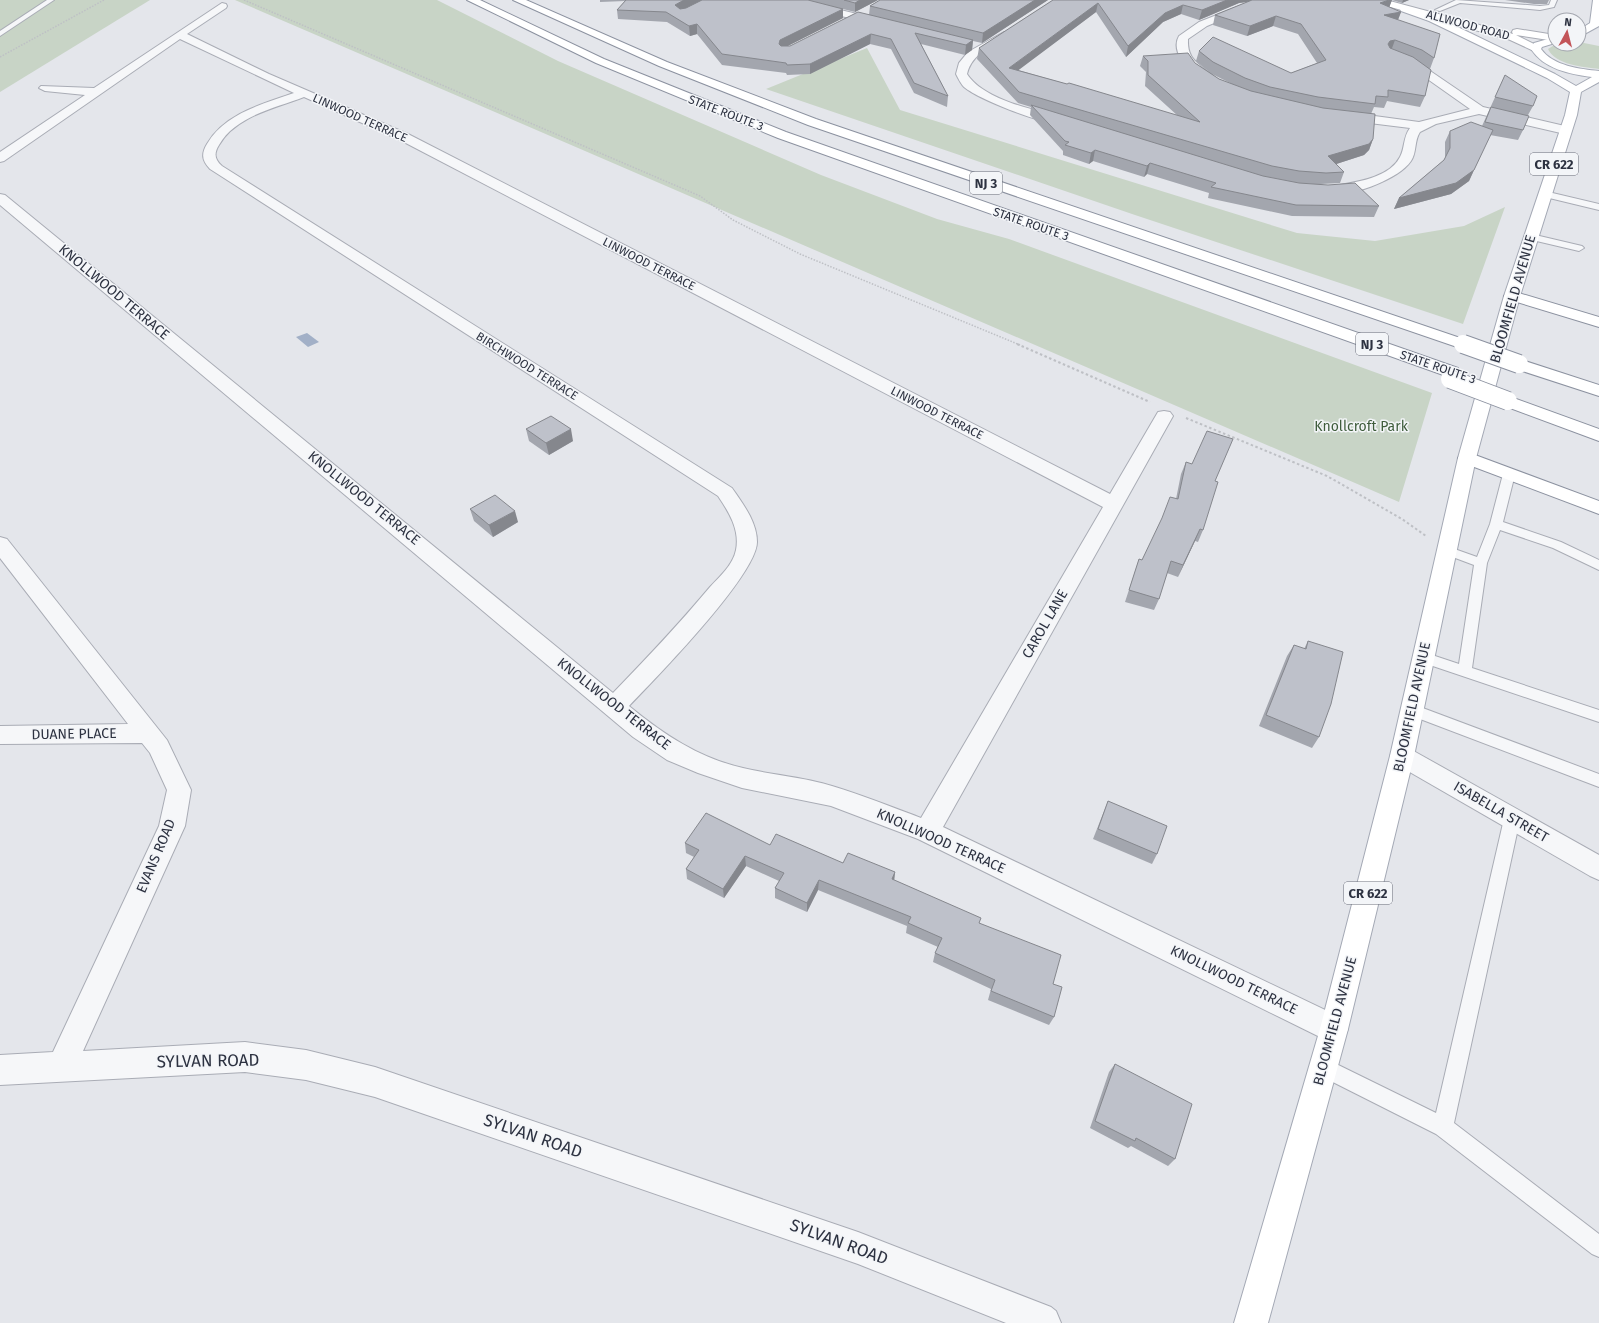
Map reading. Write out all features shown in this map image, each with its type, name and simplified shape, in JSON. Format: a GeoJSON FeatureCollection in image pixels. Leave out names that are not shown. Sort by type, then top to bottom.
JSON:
{"type":"FeatureCollection","features":[{"type":"Feature","properties":{"kind":"main road","name":"STATE ROUTE 3"},"geometry":{"type":"LineString","coordinates":[[472,0],[600,61],[735,117],[1291,316],[1509,397]]}},
{"type":"Feature","properties":{"kind":"main road","name":"STATE ROUTE 3"},"geometry":{"type":"LineString","coordinates":[[518,0],[662,64],[812,122],[1077,202],[1521,358]]}},
{"type":"Feature","properties":{"kind":"main road","name":"ALLWOOD ROAD"},"geometry":{"type":"LineString","coordinates":[[1375,0],[1438,10],[1547,37]]}},
{"type":"Feature","properties":{"kind":"main road"},"geometry":{"type":"LineString","coordinates":[[1587,31],[1598,26],[1598,0]]}},
{"type":"Feature","properties":{"kind":"main road","name":"ALLWOOD ROAD"},"geometry":{"type":"LineString","coordinates":[[1404,4],[1523,41],[1536,49],[1538,54],[1554,64]]}},
{"type":"Feature","properties":{"kind":"main road"},"geometry":{"type":"LineString","coordinates":[[1404,4],[1551,76],[1576,91]]}},
{"type":"Feature","properties":{"kind":"main road"},"geometry":{"type":"LineString","coordinates":[[1536,49],[1538,45],[1547,41]]}},
{"type":"Feature","properties":{"kind":"main road"},"geometry":{"type":"LineString","coordinates":[[1554,64],[1567,74],[1576,91]]}},
{"type":"Feature","properties":{"kind":"main road"},"geometry":{"type":"LineString","coordinates":[[1554,64],[1599,74]]}},
{"type":"Feature","properties":{"kind":"main road"},"geometry":{"type":"LineString","coordinates":[[1576,91],[1589,82],[1599,78]]}},
{"type":"Feature","properties":{"kind":"main road","name":"BLOOMFIELD AVENUE"},"geometry":{"type":"LineString","coordinates":[[1251,1323],[1334,1029],[1402,756],[1446,550],[1468,458],[1512,296],[1576,91]]}},
{"type":"Feature","properties":{"kind":"main road"},"geometry":{"type":"LineString","coordinates":[[1512,296],[1599,322]]}},
{"type":"Feature","properties":{"kind":"main road"},"geometry":{"type":"LineString","coordinates":[[1521,358],[1599,378]]}},
{"type":"Feature","properties":{"kind":"main road"},"geometry":{"type":"LineString","coordinates":[[1521,358],[1599,391]]}},
{"type":"Feature","properties":{"kind":"main road"},"geometry":{"type":"LineString","coordinates":[[1509,397],[1599,424]]}},
{"type":"Feature","properties":{"kind":"main road"},"geometry":{"type":"LineString","coordinates":[[1509,397],[1599,436]]}},
{"type":"Feature","properties":{"kind":"main road"},"geometry":{"type":"LineString","coordinates":[[1468,458],[1599,508]]}},
{"type":"Feature","properties":{"kind":"street"},"geometry":{"type":"LineString","coordinates":[[787,0],[886,24]]}},
{"type":"Feature","properties":{"kind":"street"},"geometry":{"type":"LineString","coordinates":[[1212,80],[1198,72],[1187,60],[1183,50],[1183,38],[1203,24],[1264,0]]}},
{"type":"Feature","properties":{"kind":"street"},"geometry":{"type":"LineString","coordinates":[[0,158],[222,6]]}},
{"type":"Feature","properties":{"kind":"street"},"geometry":{"type":"LineString","coordinates":[[842,24],[869,10]]}},
{"type":"Feature","properties":{"kind":"street"},"geometry":{"type":"LineString","coordinates":[[1014,29],[982,48],[962,64],[961,74],[969,85],[984,95],[1068,123]]}},
{"type":"Feature","properties":{"kind":"street","name":"LINWOOD TERRACE"},"geometry":{"type":"LineString","coordinates":[[180,35],[304,93],[404,137],[1113,504]]}},
{"type":"Feature","properties":{"kind":"street"},"geometry":{"type":"LineString","coordinates":[[968,44],[982,48]]}},
{"type":"Feature","properties":{"kind":"street"},"geometry":{"type":"LineString","coordinates":[[1396,57],[1413,64],[1479,110],[1565,130]]}},
{"type":"Feature","properties":{"kind":"street"},"geometry":{"type":"LineString","coordinates":[[45,88],[96,92]]}},
{"type":"Feature","properties":{"kind":"street","name":"BIRCHWOOD TERRACE"},"geometry":{"type":"LineString","coordinates":[[304,93],[254,112],[227,126],[212,144],[208,155],[210,163],[230,178],[725,492],[739,513],[746,533],[746,551],[735,572],[699,615],[614,707]]}},
{"type":"Feature","properties":{"kind":"street"},"geometry":{"type":"LineString","coordinates":[[1331,114],[1420,126],[1479,110]]}},
{"type":"Feature","properties":{"kind":"street"},"geometry":{"type":"LineString","coordinates":[[1319,191],[1347,190],[1369,184],[1396,169],[1406,160],[1410,150],[1409,139],[1420,126]]}},
{"type":"Feature","properties":{"kind":"street","name":"KNOLLWOOD TERRACE"},"geometry":{"type":"LineString","coordinates":[[0,198],[641,730],[675,753],[706,766],[742,778],[784,785],[832,796],[927,831],[1334,1029]]}},
{"type":"Feature","properties":{"kind":"street","name":"CAROL LANE"},"geometry":{"type":"LineString","coordinates":[[927,831],[1165,412]]}},
{"type":"Feature","properties":{"kind":"street","name":"EVANS ROAD"},"geometry":{"type":"LineString","coordinates":[[0,544],[159,748],[179,790],[172,826],[61,1067]]}},
{"type":"Feature","properties":{"kind":"street","name":"DUANE PLACE"},"geometry":{"type":"LineString","coordinates":[[0,735],[147,733]]}},
{"type":"Feature","properties":{"kind":"street","name":"ISABELLA STREET"},"geometry":{"type":"LineString","coordinates":[[1402,756],[1599,868]]}},
{"type":"Feature","properties":{"kind":"street","name":"SYLVAN ROAD"},"geometry":{"type":"LineString","coordinates":[[0,1070],[245,1057],[306,1065],[375,1082],[858,1248],[1039,1319],[1044,1323]]}},
{"type":"Feature","properties":{"kind":"lane"},"geometry":{"type":"LineString","coordinates":[[0,34],[51,0]]}},
{"type":"Feature","properties":{"kind":"lane"},"geometry":{"type":"LineString","coordinates":[[1438,10],[1459,0],[1540,8],[1552,6],[1554,0]]}},
{"type":"Feature","properties":{"kind":"lane"},"geometry":{"type":"LineString","coordinates":[[1544,194],[1599,207]]}},
{"type":"Feature","properties":{"kind":"lane"},"geometry":{"type":"LineString","coordinates":[[1531,237],[1579,248]]}},
{"type":"Feature","properties":{"kind":"lane"},"geometry":{"type":"LineString","coordinates":[[1465,671],[1481,563],[1496,524],[1509,474]]}},
{"type":"Feature","properties":{"kind":"lane"},"geometry":{"type":"LineString","coordinates":[[1496,524],[1557,545],[1599,565]]}},
{"type":"Feature","properties":{"kind":"lane"},"geometry":{"type":"LineString","coordinates":[[1446,550],[1481,563]]}},
{"type":"Feature","properties":{"kind":"lane"},"geometry":{"type":"LineString","coordinates":[[1423,657],[1599,716]]}},
{"type":"Feature","properties":{"kind":"lane"},"geometry":{"type":"LineString","coordinates":[[1412,710],[1599,780]]}},
{"type":"Feature","properties":{"kind":"lane"},"geometry":{"type":"LineString","coordinates":[[1443,1127],[1512,818]]}},
{"type":"Feature","properties":{"kind":"lane"},"geometry":{"type":"LineString","coordinates":[[1324,1067],[1443,1127],[1599,1247]]}},
{"type":"Feature","properties":{"kind":"path"},"geometry":{"type":"LineString","coordinates":[[0,57],[104,0]]}},
{"type":"Feature","properties":{"kind":"path"},"geometry":{"type":"LineString","coordinates":[[244,0],[700,196],[733,220],[800,254],[968,323],[1165,412],[1327,476],[1402,519],[1446,550]]}},
{"type":"Feature","properties":{"kind":"green space"},"geometry":{"type":"Polygon","coordinates":[[[0,0],[150,0],[0,92],[0,0]]]}},
{"type":"Feature","properties":{"kind":"green space","name":"Knollcroft Park"},"geometry":{"type":"Polygon","coordinates":[[[235,0],[437,0],[558,61],[821,175],[937,219],[1009,239],[1432,393],[1399,502],[235,0]]]}},
{"type":"Feature","properties":{"kind":"green space"},"geometry":{"type":"Polygon","coordinates":[[[1587,44],[1599,46],[1599,69],[1563,62],[1550,52],[1587,52],[1587,44]]]}},
{"type":"Feature","properties":{"kind":"green space"},"geometry":{"type":"Polygon","coordinates":[[[867,48],[900,110],[1297,233],[1375,241],[1464,226],[1505,207],[1463,324],[1135,215],[766,89],[867,48]]]}},
{"type":"Feature","properties":{"kind":"water"},"geometry":{"type":"Polygon","coordinates":[[[307,333],[319,342],[308,347],[296,337],[307,333]]]}},
{"type":"Feature","properties":{"kind":"building"},"geometry":{"type":"Polygon","coordinates":[[[626,0],[684,0],[675,5],[680,9],[686,8],[702,0],[808,0],[843,9],[780,40],[779,44],[781,46],[790,46],[858,12],[973,40],[966,45],[915,33],[948,96],[914,83],[891,39],[871,34],[810,64],[787,65],[786,63],[722,54],[697,24],[689,26],[666,12],[617,10],[626,0]]]}},
{"type":"Feature","properties":{"kind":"building"},"geometry":{"type":"Polygon","coordinates":[[[844,0],[860,0],[855,3],[844,0]]]}},
{"type":"Feature","properties":{"kind":"building"},"geometry":{"type":"Polygon","coordinates":[[[880,0],[1035,0],[983,33],[870,6],[880,0]]]}},
{"type":"Feature","properties":{"kind":"building"},"geometry":{"type":"Polygon","coordinates":[[[1053,0],[1227,0],[1202,10],[1183,5],[1165,13],[1128,46],[1098,3],[1009,68],[1067,84],[1069,83],[1200,122],[1148,75],[1148,61],[1143,56],[1188,53],[1195,63],[1219,79],[1251,91],[1323,108],[1375,114],[1373,139],[1369,144],[1328,156],[1344,172],[1326,173],[1299,171],[1272,166],[1019,92],[979,48],[1053,0]]]}},
{"type":"Feature","properties":{"kind":"building"},"geometry":{"type":"Polygon","coordinates":[[[1252,0],[1389,0],[1380,3],[1401,12],[1384,15],[1440,34],[1434,58],[1422,50],[1395,40],[1390,41],[1388,44],[1390,48],[1413,57],[1431,70],[1425,96],[1388,90],[1388,97],[1376,96],[1375,104],[1318,97],[1270,87],[1245,78],[1213,62],[1199,51],[1213,37],[1291,73],[1326,60],[1301,24],[1276,16],[1250,26],[1215,15],[1252,0]]]}},
{"type":"Feature","properties":{"kind":"building"},"geometry":{"type":"Polygon","coordinates":[[[1505,75],[1537,96],[1533,106],[1495,97],[1505,75]]]}},
{"type":"Feature","properties":{"kind":"building"},"geometry":{"type":"Polygon","coordinates":[[[1031,105],[1263,176],[1299,183],[1328,185],[1355,183],[1379,206],[1296,205],[1211,187],[1216,183],[1150,163],[1147,166],[1095,150],[1091,153],[1065,145],[1069,142],[1065,141],[1031,105]]]}},
{"type":"Feature","properties":{"kind":"building"},"geometry":{"type":"Polygon","coordinates":[[[1491,107],[1529,116],[1523,130],[1485,122],[1491,107]]]}},
{"type":"Feature","properties":{"kind":"building"},"geometry":{"type":"Polygon","coordinates":[[[1471,122],[1493,130],[1474,170],[1456,183],[1399,198],[1444,160],[1450,148],[1450,131],[1471,122]]]}},
{"type":"Feature","properties":{"kind":"building"},"geometry":{"type":"Polygon","coordinates":[[[551,416],[571,429],[546,443],[526,429],[551,416]]]}},
{"type":"Feature","properties":{"kind":"building"},"geometry":{"type":"Polygon","coordinates":[[[1207,431],[1233,439],[1215,481],[1218,482],[1203,530],[1200,529],[1183,565],[1171,561],[1159,599],[1129,590],[1139,559],[1142,560],[1162,518],[1170,497],[1178,499],[1186,462],[1192,464],[1207,431]]]}},
{"type":"Feature","properties":{"kind":"building"},"geometry":{"type":"Polygon","coordinates":[[[495,495],[515,511],[489,525],[470,509],[495,495]]]}},
{"type":"Feature","properties":{"kind":"building"},"geometry":{"type":"Polygon","coordinates":[[[1308,641],[1343,652],[1331,704],[1319,737],[1266,715],[1294,645],[1306,649],[1308,641]]]}},
{"type":"Feature","properties":{"kind":"building"},"geometry":{"type":"Polygon","coordinates":[[[1108,801],[1167,826],[1157,854],[1098,829],[1108,801]]]}},
{"type":"Feature","properties":{"kind":"building"},"geometry":{"type":"Polygon","coordinates":[[[706,813],[770,845],[776,834],[843,863],[848,853],[895,872],[892,879],[981,918],[979,923],[1061,955],[1053,984],[1062,987],[1054,1017],[991,991],[995,980],[935,953],[942,938],[908,923],[911,917],[819,880],[807,903],[775,888],[784,873],[745,856],[723,889],[686,869],[699,850],[685,843],[706,813]]]}},
{"type":"Feature","properties":{"kind":"building"},"geometry":{"type":"Polygon","coordinates":[[[1115,1064],[1192,1104],[1175,1159],[1136,1138],[1135,1141],[1095,1121],[1115,1064]]]}}]}
